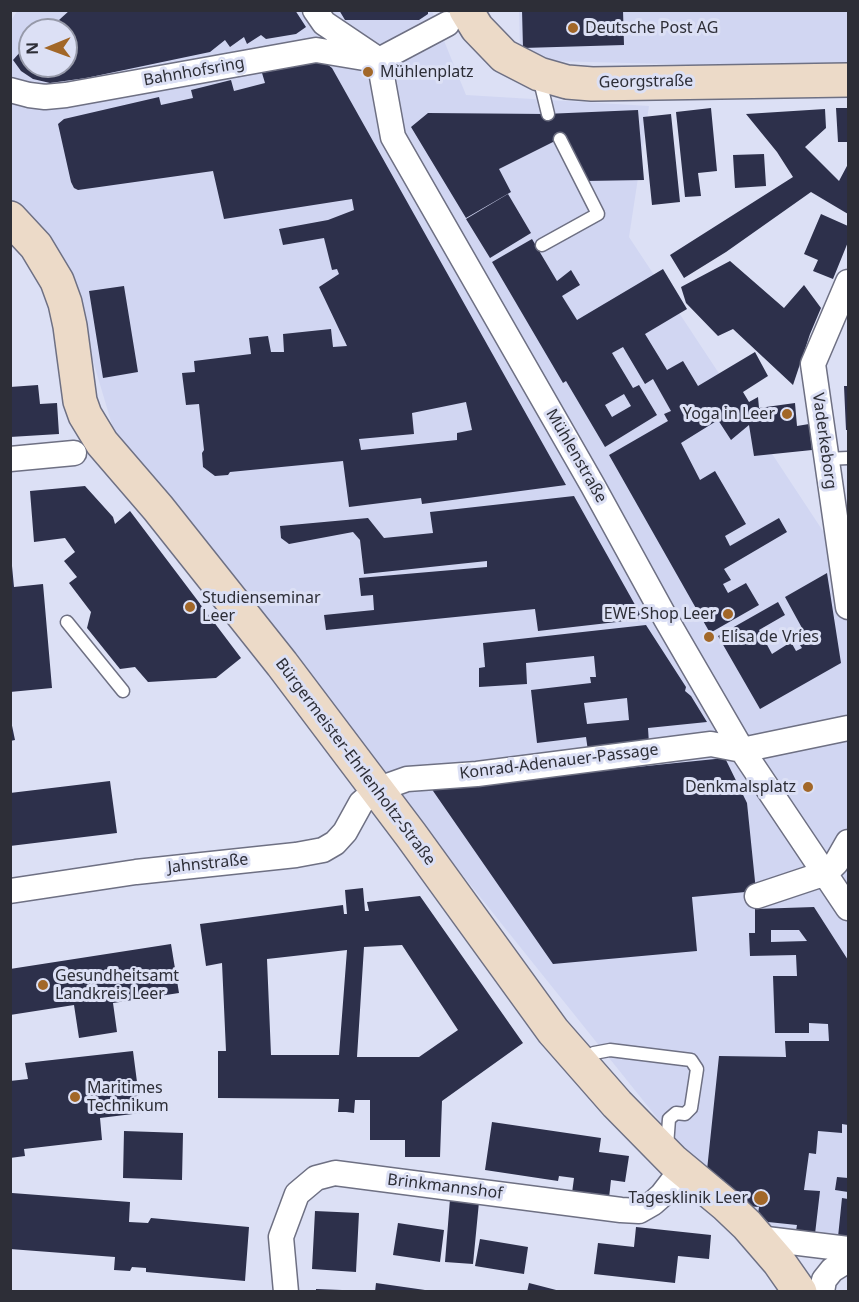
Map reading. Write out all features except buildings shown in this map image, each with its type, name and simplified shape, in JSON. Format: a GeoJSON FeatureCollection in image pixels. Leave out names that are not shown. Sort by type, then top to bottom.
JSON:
{"type":"FeatureCollection","features":[{"type":"Feature","properties":{"kind":"main road","name":"Georgstraße"},"geometry":{"type":"LineString","coordinates":[[460,17],[504,56],[539,74],[567,82],[592,84],[849,80]]}},
{"type":"Feature","properties":{"kind":"main road","name":"Bürgermeister-Ehrlenholtz-Straße"},"geometry":{"type":"LineString","coordinates":[[10,218],[36,246],[57,281],[70,326],[81,401],[93,429],[279,660],[536,1010],[580,1063],[677,1165],[726,1205],[768,1250],[800,1292]]}},
{"type":"Feature","properties":{"kind":"street"},"geometry":{"type":"LineString","coordinates":[[315,10],[324,24],[379,60],[460,17]]}},
{"type":"Feature","properties":{"kind":"street","name":"Bahnhofsring"},"geometry":{"type":"LineString","coordinates":[[10,90],[45,97],[66,95],[316,50],[379,60]]}},
{"type":"Feature","properties":{"kind":"street","name":"Mühlenstraße"},"geometry":{"type":"LineString","coordinates":[[379,60],[393,138],[588,476],[666,619],[742,750],[849,908]]}},
{"type":"Feature","properties":{"kind":"street","name":"Vaderkeborg"},"geometry":{"type":"LineString","coordinates":[[849,282],[813,364],[837,458],[849,607]]}},
{"type":"Feature","properties":{"kind":"street"},"geometry":{"type":"LineString","coordinates":[[10,459],[75,453]]}},
{"type":"Feature","properties":{"kind":"street"},"geometry":{"type":"LineString","coordinates":[[742,750],[849,728]]}},
{"type":"Feature","properties":{"kind":"street","name":"Konrad-Adenauer-Passage"},"geometry":{"type":"LineString","coordinates":[[376,790],[407,779],[477,774],[711,744],[742,750]]}},
{"type":"Feature","properties":{"kind":"street","name":"Jahnstraße"},"geometry":{"type":"LineString","coordinates":[[10,891],[136,872],[296,855],[323,850],[335,843],[345,832],[361,803],[376,790]]}},
{"type":"Feature","properties":{"kind":"street"},"geometry":{"type":"LineString","coordinates":[[757,896],[826,873],[836,863],[849,842]]}},
{"type":"Feature","properties":{"kind":"street","name":"Brinkmannshof"},"geometry":{"type":"LineString","coordinates":[[286,1292],[281,1237],[297,1194],[316,1178],[335,1173],[621,1210],[639,1210],[662,1195],[677,1165]]}},
{"type":"Feature","properties":{"kind":"street"},"geometry":{"type":"LineString","coordinates":[[768,1250],[849,1249]]}},
{"type":"Feature","properties":{"kind":"street"},"geometry":{"type":"LineString","coordinates":[[822,1292],[824,1280],[832,1270],[849,1260]]}},
{"type":"Feature","properties":{"kind":"lane"},"geometry":{"type":"LineString","coordinates":[[539,74],[548,114]]}},
{"type":"Feature","properties":{"kind":"lane"},"geometry":{"type":"LineString","coordinates":[[542,245],[598,214],[560,139]]}},
{"type":"Feature","properties":{"kind":"lane"},"geometry":{"type":"LineString","coordinates":[[67,622],[123,692]]}},
{"type":"Feature","properties":{"kind":"lane"},"geometry":{"type":"LineString","coordinates":[[580,1063],[594,1053],[610,1050],[691,1060],[697,1070],[692,1107],[685,1114],[676,1113],[669,1119],[666,1143],[677,1165]]}},
{"type":"Feature","properties":{"kind":"shaded area"},"geometry":{"type":"Polygon","coordinates":[[[18,10],[432,11],[466,95],[649,106],[629,237],[848,569],[848,1283],[831,1236],[769,1229],[686,1154],[118,445],[63,260],[11,208],[10,22],[18,10]]]}},
{"type":"Feature","properties":{"kind":"shaded area"},"geometry":{"type":"Polygon","coordinates":[[[519,11],[848,11],[848,65],[751,66],[548,61],[520,49],[519,11]]]}},
{"type":"Feature","properties":{"kind":"place","name":"Deutsche Post AG"},"geometry":{"type":"Point","coordinates":[573,28]}},
{"type":"Feature","properties":{"kind":"place","name":"Mühlenplatz"},"geometry":{"type":"Point","coordinates":[368,72]}},
{"type":"Feature","properties":{"kind":"place","name":"Yoga in Leer"},"geometry":{"type":"Point","coordinates":[787,414]}},
{"type":"Feature","properties":{"kind":"place","name":"Studienseminar Leer"},"geometry":{"type":"Point","coordinates":[190,607]}},
{"type":"Feature","properties":{"kind":"place","name":"EWE Shop Leer"},"geometry":{"type":"Point","coordinates":[728,614]}},
{"type":"Feature","properties":{"kind":"place","name":"Elisa de Vries"},"geometry":{"type":"Point","coordinates":[709,637]}},
{"type":"Feature","properties":{"kind":"place","name":"Denkmalsplatz"},"geometry":{"type":"Point","coordinates":[808,787]}},
{"type":"Feature","properties":{"kind":"place","name":"Gesundheitsamt Landkreis Leer"},"geometry":{"type":"Point","coordinates":[43,985]}},
{"type":"Feature","properties":{"kind":"place","name":"Maritimes Technikum"},"geometry":{"type":"Point","coordinates":[75,1097]}},
{"type":"Feature","properties":{"kind":"place","name":"Tagesklinik Leer"},"geometry":{"type":"Point","coordinates":[761,1198]}}]}
